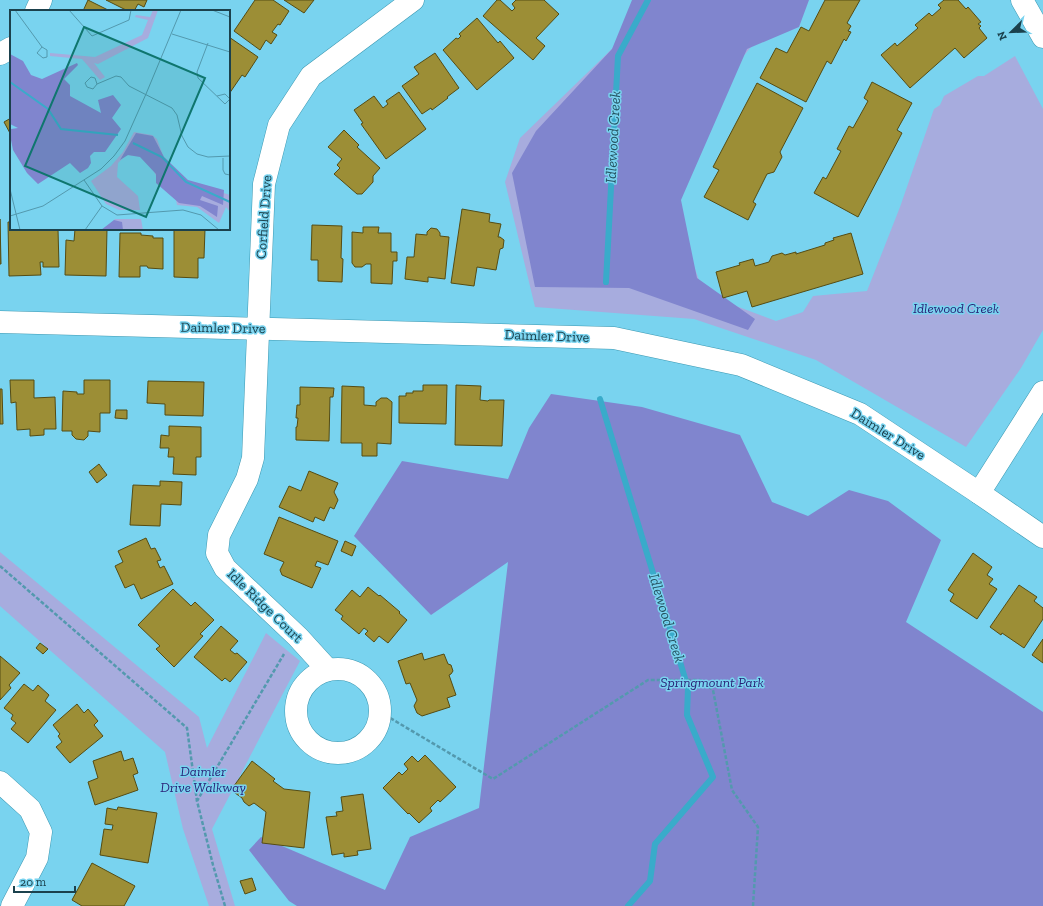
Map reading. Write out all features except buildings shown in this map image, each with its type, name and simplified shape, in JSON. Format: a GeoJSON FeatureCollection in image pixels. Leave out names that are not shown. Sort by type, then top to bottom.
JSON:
{"type":"FeatureCollection","features":[{"type":"Feature","properties":{"kind":"street"},"geometry":{"type":"LineString","coordinates":[[36,10],[41,0]]}},
{"type":"Feature","properties":{"kind":"street","name":"Corfield Drive"},"geometry":{"type":"LineString","coordinates":[[258,328],[264,184],[279,125],[311,76],[413,0]]}},
{"type":"Feature","properties":{"kind":"street"},"geometry":{"type":"LineString","coordinates":[[1022,0],[1043,37]]}},
{"type":"Feature","properties":{"kind":"street"},"geometry":{"type":"LineString","coordinates":[[0,54],[10,49]]}},
{"type":"Feature","properties":{"kind":"street","name":"Daimler Drive"},"geometry":{"type":"LineString","coordinates":[[0,322],[614,338],[741,365],[860,414],[1043,537]]}},
{"type":"Feature","properties":{"kind":"street","name":"Idle Ridge Court"},"geometry":{"type":"LineString","coordinates":[[258,328],[253,458],[247,480],[219,535],[217,553],[225,568],[298,637],[328,670]]}},
{"type":"Feature","properties":{"kind":"street"},"geometry":{"type":"LineString","coordinates":[[979,493],[1043,392]]}},
{"type":"Feature","properties":{"kind":"street"},"geometry":{"type":"LineString","coordinates":[[336,668],[350,670],[364,677],[371,684],[378,697],[380,712],[378,726],[370,739],[355,749],[342,753],[325,751],[312,744],[300,727],[296,713],[298,698],[304,686],[314,676],[328,670],[336,668]]}},
{"type":"Feature","properties":{"kind":"street"},"geometry":{"type":"LineString","coordinates":[[0,782],[30,808],[41,832],[37,858],[12,906]]}},
{"type":"Feature","properties":{"kind":"path"},"geometry":{"type":"LineString","coordinates":[[0,566],[187,728],[197,801],[225,906]]}},
{"type":"Feature","properties":{"kind":"path"},"geometry":{"type":"LineString","coordinates":[[197,801],[284,654],[298,637]]}},
{"type":"Feature","properties":{"kind":"path"},"geometry":{"type":"LineString","coordinates":[[380,712],[493,779],[648,680],[700,680],[713,690],[732,790],[758,827],[753,906]]}},
{"type":"Feature","properties":{"kind":"green space"},"geometry":{"type":"Polygon","coordinates":[[[632,0],[809,0],[799,27],[747,49],[681,200],[697,278],[755,319],[748,330],[629,288],[535,287],[512,173],[536,131],[612,49],[632,0]]]}},
{"type":"Feature","properties":{"kind":"green space","name":"Idlewood Creek"},"geometry":{"type":"Polygon","coordinates":[[[791,0],[691,118],[671,202],[704,294],[776,321],[803,312],[813,296],[867,291],[900,207],[934,109],[940,105],[944,96],[978,76],[984,76],[1015,56],[1043,109],[1043,330],[1021,368],[966,447],[816,360],[694,319],[535,307],[505,182],[520,138],[618,43],[791,0]]]}},
{"type":"Feature","properties":{"kind":"green space","name":"Springmount Park"},"geometry":{"type":"Polygon","coordinates":[[[551,394],[642,407],[740,435],[772,502],[808,516],[849,490],[888,501],[941,540],[906,622],[1043,712],[1043,906],[297,906],[289,901],[249,850],[261,837],[385,890],[410,837],[479,808],[508,562],[431,615],[354,536],[402,461],[508,479],[529,428],[551,394]]]}},
{"type":"Feature","properties":{"kind":"green space","name":"Daimler Drive Walkway"},"geometry":{"type":"Polygon","coordinates":[[[0,552],[199,717],[207,748],[266,633],[300,661],[212,829],[235,906],[209,906],[183,829],[165,752],[0,606],[0,552]]]}},
{"type":"Feature","properties":{"kind":"waterway","name":"Idlewood Creek"},"geometry":{"type":"LineString","coordinates":[[606,282],[618,56],[648,0]]}},
{"type":"Feature","properties":{"kind":"waterway","name":"Idlewood Creek"},"geometry":{"type":"LineString","coordinates":[[600,399],[688,688],[687,715],[713,777],[655,844],[650,881],[628,906]]}}]}
